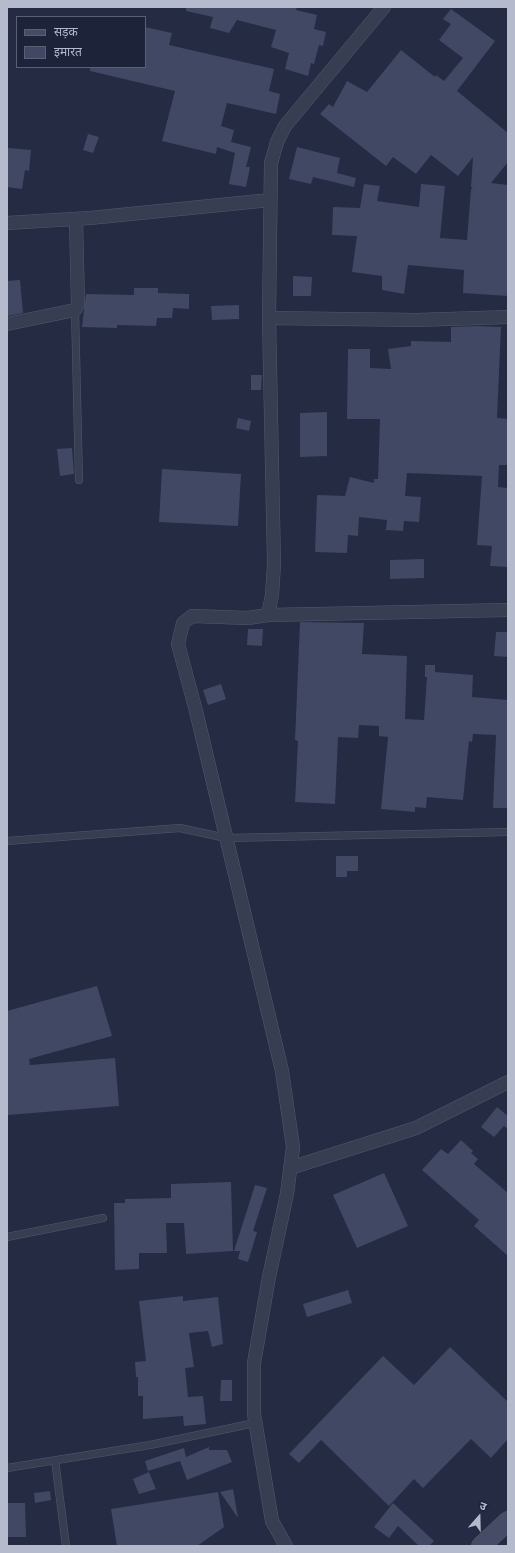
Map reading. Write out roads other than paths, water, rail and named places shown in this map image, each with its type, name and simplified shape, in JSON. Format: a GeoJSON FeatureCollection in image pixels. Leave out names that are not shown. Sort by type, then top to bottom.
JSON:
{"type":"FeatureCollection","features":[{"type":"Feature","properties":{"kind":"main road"},"geometry":{"type":"LineString","coordinates":[[481,1546],[508,1521]]}},
{"type":"Feature","properties":{"kind":"street"},"geometry":{"type":"LineString","coordinates":[[268,615],[272,595],[274,564],[269,318],[271,163],[277,142],[285,126],[384,7]]}},
{"type":"Feature","properties":{"kind":"street"},"geometry":{"type":"LineString","coordinates":[[7,223],[76,219],[270,200]]}},
{"type":"Feature","properties":{"kind":"street"},"geometry":{"type":"LineString","coordinates":[[7,324],[75,310],[78,304],[76,219]]}},
{"type":"Feature","properties":{"kind":"street"},"geometry":{"type":"LineString","coordinates":[[269,318],[417,320],[508,317]]}},
{"type":"Feature","properties":{"kind":"street"},"geometry":{"type":"LineString","coordinates":[[286,1546],[272,1521],[255,1423],[254,1363],[269,1277],[287,1194],[293,1147],[282,1071],[196,711],[178,644],[183,623],[192,616],[248,618],[268,615],[508,610]]}},
{"type":"Feature","properties":{"kind":"street"},"geometry":{"type":"LineString","coordinates":[[290,1168],[416,1128],[508,1082]]}},
{"type":"Feature","properties":{"kind":"lane"},"geometry":{"type":"LineString","coordinates":[[75,310],[79,480]]}},
{"type":"Feature","properties":{"kind":"lane"},"geometry":{"type":"LineString","coordinates":[[7,841],[180,828],[226,838],[508,832]]}},
{"type":"Feature","properties":{"kind":"lane"},"geometry":{"type":"LineString","coordinates":[[7,1237],[103,1218]]}},
{"type":"Feature","properties":{"kind":"lane"},"geometry":{"type":"LineString","coordinates":[[7,1468],[150,1445],[255,1423]]}},
{"type":"Feature","properties":{"kind":"lane"},"geometry":{"type":"LineString","coordinates":[[55,1460],[66,1546]]}}]}
